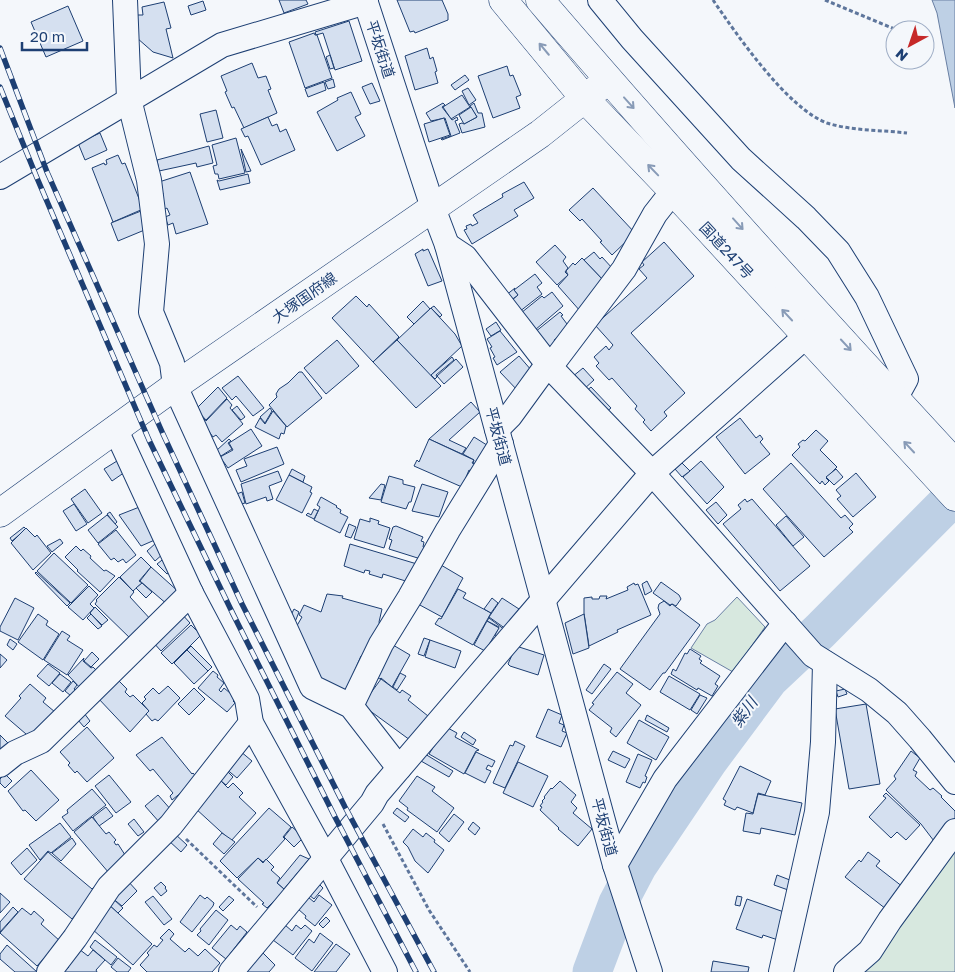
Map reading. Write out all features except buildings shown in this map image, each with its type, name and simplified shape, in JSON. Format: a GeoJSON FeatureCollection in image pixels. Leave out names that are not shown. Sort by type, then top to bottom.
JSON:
{"type":"FeatureCollection","features":[{"type":"Feature","properties":{"kind":"main road","name":"国道247号"},"geometry":{"type":"LineString","coordinates":[[502,0],[585,99],[673,191],[806,336],[951,481]]}},
{"type":"Feature","properties":{"kind":"main road","name":"国道247号"},"geometry":{"type":"LineString","coordinates":[[540,0],[608,80],[895,398],[951,481]]}},
{"type":"Feature","properties":{"kind":"main road","name":"大塚国府線"},"geometry":{"type":"LineString","coordinates":[[0,513],[115,428],[540,134],[608,80]]}},
{"type":"Feature","properties":{"kind":"street"},"geometry":{"type":"LineString","coordinates":[[125,0],[129,99],[149,180],[157,244],[151,312],[172,363],[175,386],[312,688],[351,706],[399,768]]}},
{"type":"Feature","properties":{"kind":"street"},"geometry":{"type":"LineString","coordinates":[[600,0],[632,39],[741,159],[806,218],[838,251],[867,297],[906,379],[895,398]]}},
{"type":"Feature","properties":{"kind":"street"},"geometry":{"type":"LineString","coordinates":[[0,177],[222,45],[365,1]]}},
{"type":"Feature","properties":{"kind":"street","name":"平坂街道"},"geometry":{"type":"LineString","coordinates":[[365,1],[447,245],[618,871],[650,972]]}},
{"type":"Feature","properties":{"kind":"street"},"geometry":{"type":"LineString","coordinates":[[351,706],[381,644],[510,416],[542,372],[550,367],[624,270],[655,214],[673,191]]}},
{"type":"Feature","properties":{"kind":"street"},"geometry":{"type":"LineString","coordinates":[[447,245],[466,256],[550,367],[652,473],[790,630],[819,659],[869,690],[897,713],[955,782]]}},
{"type":"Feature","properties":{"kind":"street"},"geometry":{"type":"LineString","coordinates":[[231,972],[372,803],[377,794],[652,473],[806,336]]}},
{"type":"Feature","properties":{"kind":"street"},"geometry":{"type":"LineString","coordinates":[[115,428],[191,593],[247,699],[251,723],[326,859],[385,972]]}},
{"type":"Feature","properties":{"kind":"street"},"geometry":{"type":"LineString","coordinates":[[0,766],[15,753],[41,741],[191,593]]}},
{"type":"Feature","properties":{"kind":"street"},"geometry":{"type":"LineString","coordinates":[[618,871],[665,779],[790,630]]}},
{"type":"Feature","properties":{"kind":"street"},"geometry":{"type":"LineString","coordinates":[[781,972],[816,812],[823,742],[819,659]]}},
{"type":"Feature","properties":{"kind":"street"},"geometry":{"type":"LineString","coordinates":[[49,972],[75,938],[109,887],[172,824],[251,723]]}},
{"type":"Feature","properties":{"kind":"street"},"geometry":{"type":"LineString","coordinates":[[846,972],[870,951],[890,920],[955,831]]}},
{"type":"Feature","properties":{"kind":"path"},"geometry":{"type":"LineString","coordinates":[[713,0],[738,36],[788,96],[801,106],[826,122],[843,127],[907,133]]}},
{"type":"Feature","properties":{"kind":"path"},"geometry":{"type":"LineString","coordinates":[[825,0],[885,25]]}},
{"type":"Feature","properties":{"kind":"path"},"geometry":{"type":"LineString","coordinates":[[372,803],[429,910],[470,972]]}},
{"type":"Feature","properties":{"kind":"path"},"geometry":{"type":"LineString","coordinates":[[172,824],[272,922]]}},
{"type":"Feature","properties":{"kind":"shaded area"},"geometry":{"type":"Polygon","coordinates":[[[737,597],[765,627],[733,672],[691,648],[707,624],[715,620],[737,597]]]}},
{"type":"Feature","properties":{"kind":"shaded area"},"geometry":{"type":"Polygon","coordinates":[[[955,844],[955,972],[853,972],[955,844]]]}},
{"type":"Feature","properties":{"kind":"water"},"geometry":{"type":"Polygon","coordinates":[[[932,0],[955,0],[955,108],[937,13],[932,0]]]}},
{"type":"Feature","properties":{"kind":"waterway","name":"紫川"},"geometry":{"type":"LineString","coordinates":[[592,972],[618,903],[638,865],[708,761],[769,679],[820,631],[955,495]]}},
{"type":"Feature","properties":{"kind":"railway"},"geometry":{"type":"LineString","coordinates":[[0,48],[47,172],[163,434],[242,604],[345,807],[434,972]]}},
{"type":"Feature","properties":{"kind":"railway"},"geometry":{"type":"LineString","coordinates":[[0,87],[149,440],[233,614],[335,817],[416,972]]}}]}
